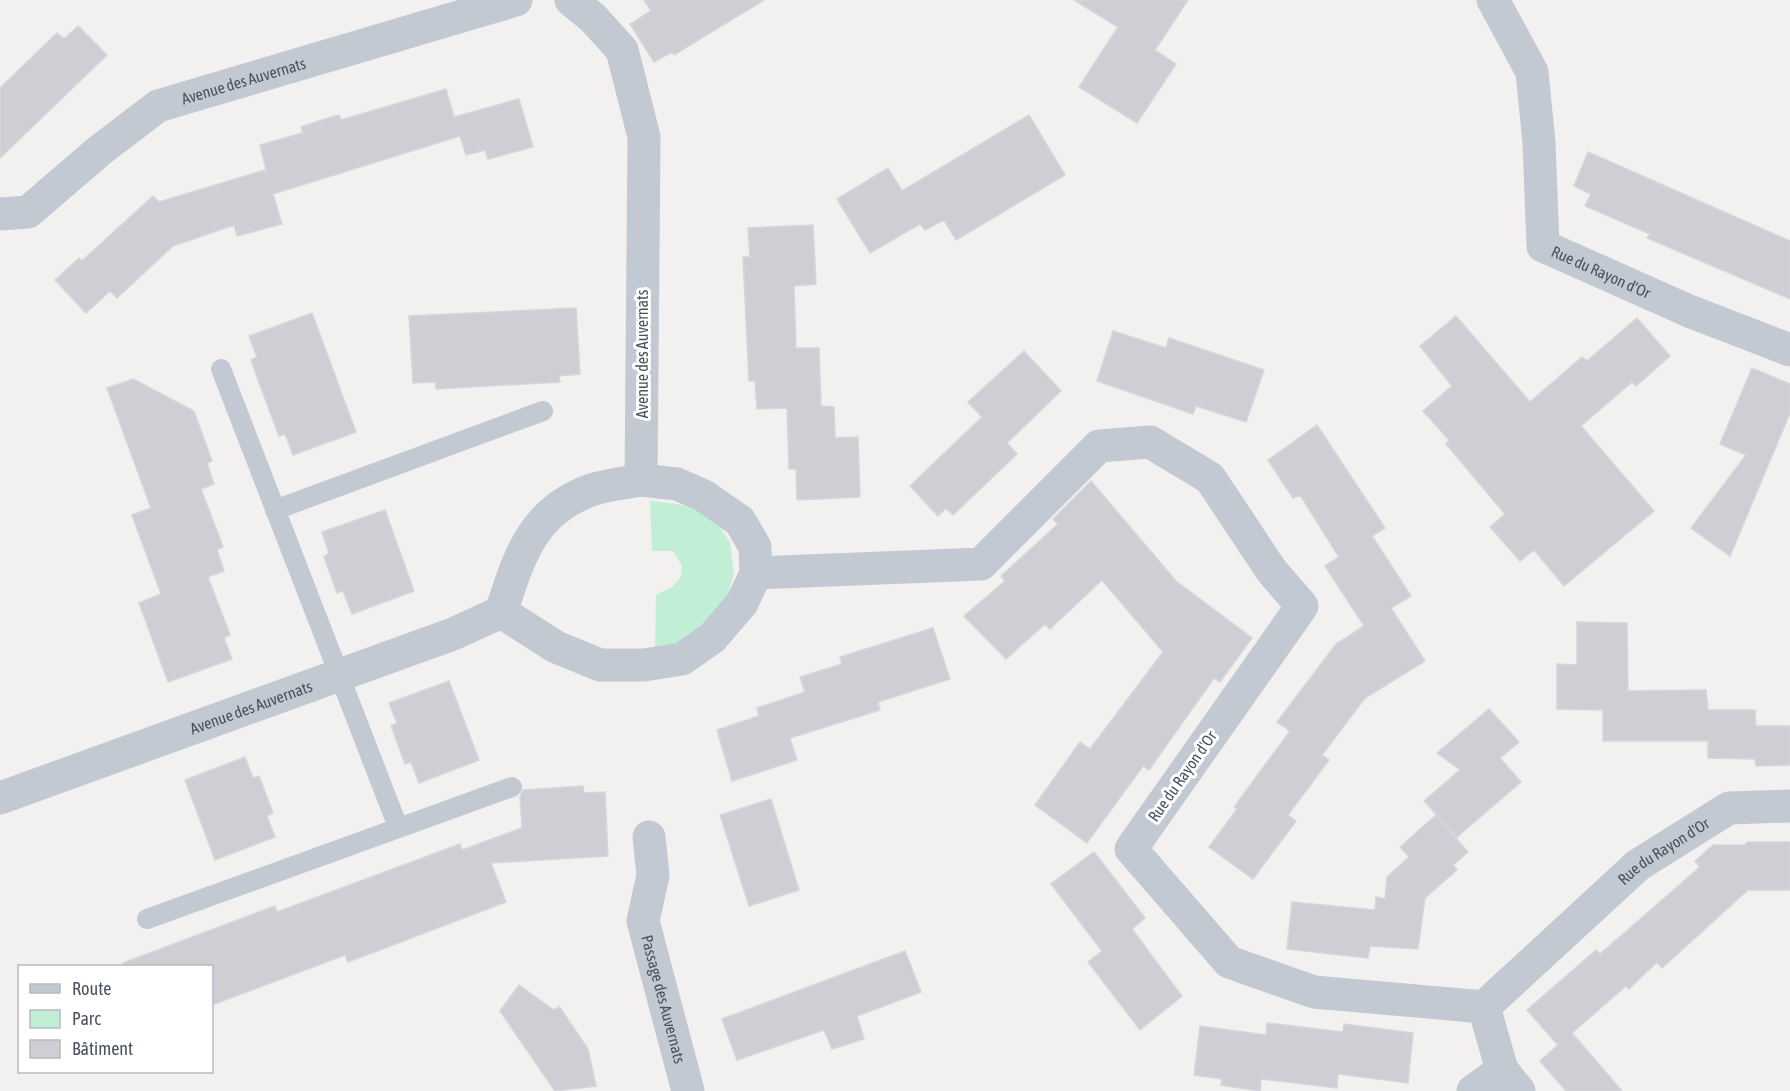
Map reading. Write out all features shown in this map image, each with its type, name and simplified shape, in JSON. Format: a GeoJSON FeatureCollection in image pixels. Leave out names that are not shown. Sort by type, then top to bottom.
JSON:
{"type":"FeatureCollection","features":[{"type":"Feature","properties":{"kind":"street","name":"Avenue des Auvernats"},"geometry":{"type":"LineString","coordinates":[[0,214],[28,212],[99,151],[158,106],[516,0]]}},
{"type":"Feature","properties":{"kind":"street","name":"Avenue des Auvernats"},"geometry":{"type":"LineString","coordinates":[[571,0],[593,18],[622,50],[644,136],[641,480]]}},
{"type":"Feature","properties":{"kind":"street","name":"Rue du Rayon d'Or"},"geometry":{"type":"LineString","coordinates":[[1499,2],[1532,72],[1539,143],[1543,246],[1689,311],[1790,350]]}},
{"type":"Feature","properties":{"kind":"street","name":"Rue du Rayon d'Or"},"geometry":{"type":"LineString","coordinates":[[756,573],[981,564],[1099,446],[1150,442],[1210,478],[1271,570],[1302,606],[1131,849],[1229,962],[1314,992],[1484,1007],[1638,865],[1729,808],[1790,806]]}},
{"type":"Feature","properties":{"kind":"street"},"geometry":{"type":"LineString","coordinates":[[641,480],[677,484],[704,496],[741,521],[755,548],[756,573],[742,603],[719,629],[682,659],[644,665],[600,665],[556,647],[501,612],[519,557],[537,526],[563,505],[591,490],[641,480]]}},
{"type":"Feature","properties":{"kind":"street","name":"Avenue des Auvernats"},"geometry":{"type":"LineString","coordinates":[[0,798],[453,634],[501,612]]}},
{"type":"Feature","properties":{"kind":"street","name":"Passage des Auvernats"},"geometry":{"type":"LineString","coordinates":[[649,837],[653,875],[643,921],[688,1091]]}},
{"type":"Feature","properties":{"kind":"street"},"geometry":{"type":"LineString","coordinates":[[1473,1091],[1510,1080],[1484,1007]]}},
{"type":"Feature","properties":{"kind":"lane"},"geometry":{"type":"LineString","coordinates":[[221,369],[398,827]]}},
{"type":"Feature","properties":{"kind":"lane"},"geometry":{"type":"LineString","coordinates":[[275,510],[543,411]]}},
{"type":"Feature","properties":{"kind":"lane"},"geometry":{"type":"LineString","coordinates":[[147,920],[512,787]]}},
{"type":"Feature","properties":{"kind":"green space"},"geometry":{"type":"Polygon","coordinates":[[[650,501],[678,504],[712,516],[730,542],[734,574],[727,597],[709,621],[684,643],[655,647],[656,595],[672,587],[681,577],[682,566],[673,551],[652,551],[650,501]]]}},
{"type":"Feature","properties":{"kind":"building"},"geometry":{"type":"Polygon","coordinates":[[[644,0],[764,0],[674,55],[672,52],[654,62],[630,24],[651,11],[644,0]]]}},
{"type":"Feature","properties":{"kind":"building"},"geometry":{"type":"Polygon","coordinates":[[[1074,0],[1188,0],[1155,50],[1176,64],[1137,123],[1079,87],[1118,27],[1074,0]]]}},
{"type":"Feature","properties":{"kind":"building"},"geometry":{"type":"Polygon","coordinates":[[[78,26],[107,55],[0,158],[0,88],[57,33],[64,39],[78,26]]]}},
{"type":"Feature","properties":{"kind":"building"},"geometry":{"type":"Polygon","coordinates":[[[446,89],[454,117],[519,99],[533,147],[488,159],[485,150],[466,155],[460,136],[273,194],[282,224],[237,236],[234,225],[173,246],[117,298],[110,291],[86,313],[55,280],[79,258],[82,261],[153,196],[159,202],[265,170],[267,174],[260,145],[303,133],[301,127],[319,121],[339,115],[341,120],[446,89]]]}},
{"type":"Feature","properties":{"kind":"building"},"geometry":{"type":"Polygon","coordinates":[[[1029,115],[1065,175],[956,240],[944,220],[925,230],[920,224],[870,253],[837,199],[888,168],[902,191],[1029,115]]]}},
{"type":"Feature","properties":{"kind":"building"},"geometry":{"type":"Polygon","coordinates":[[[1588,152],[1790,241],[1790,299],[1647,238],[1650,234],[1585,206],[1591,194],[1574,186],[1588,152]]]}},
{"type":"Feature","properties":{"kind":"building"},"geometry":{"type":"Polygon","coordinates":[[[813,225],[816,284],[794,286],[796,348],[819,348],[821,406],[834,407],[835,438],[858,437],[860,497],[797,500],[796,469],[789,469],[787,408],[757,409],[755,381],[749,381],[743,257],[750,257],[748,228],[813,225]]]}},
{"type":"Feature","properties":{"kind":"building"},"geometry":{"type":"Polygon","coordinates":[[[576,308],[580,374],[559,376],[560,382],[436,389],[435,382],[413,383],[409,316],[576,308]]]}},
{"type":"Feature","properties":{"kind":"building"},"geometry":{"type":"Polygon","coordinates":[[[312,313],[356,432],[293,455],[285,434],[279,436],[258,380],[251,360],[257,357],[249,336],[312,313]]]}},
{"type":"Feature","properties":{"kind":"building"},"geometry":{"type":"Polygon","coordinates":[[[1456,316],[1530,402],[1582,357],[1587,361],[1637,318],[1670,356],[1636,386],[1632,382],[1581,426],[1654,511],[1564,586],[1534,550],[1520,561],[1490,527],[1505,514],[1446,444],[1449,440],[1423,411],[1452,386],[1420,346],[1456,316]]]}},
{"type":"Feature","properties":{"kind":"building"},"geometry":{"type":"Polygon","coordinates":[[[1113,331],[1166,348],[1169,338],[1264,370],[1246,422],[1196,406],[1193,414],[1097,381],[1113,331]]]}},
{"type":"Feature","properties":{"kind":"building"},"geometry":{"type":"Polygon","coordinates":[[[1024,351],[1061,391],[1007,443],[1017,454],[953,515],[946,508],[938,516],[910,486],[982,417],[968,402],[1024,351]]]}},
{"type":"Feature","properties":{"kind":"building"},"geometry":{"type":"Polygon","coordinates":[[[1752,368],[1790,384],[1790,413],[1730,556],[1691,528],[1746,455],[1720,444],[1752,368]]]}},
{"type":"Feature","properties":{"kind":"building"},"geometry":{"type":"Polygon","coordinates":[[[133,379],[194,411],[212,461],[207,463],[214,484],[201,489],[223,547],[217,550],[224,571],[208,577],[230,635],[224,638],[232,659],[168,682],[139,603],[161,594],[132,515],[151,508],[107,388],[133,379]]]}},
{"type":"Feature","properties":{"kind":"building"},"geometry":{"type":"Polygon","coordinates":[[[1317,425],[1385,528],[1372,536],[1411,596],[1391,608],[1425,661],[1365,698],[1322,755],[1329,760],[1288,815],[1296,821],[1253,879],[1209,847],[1237,809],[1234,807],[1290,731],[1277,722],[1336,644],[1364,626],[1325,566],[1339,557],[1300,495],[1293,498],[1268,460],[1317,425]]]}},
{"type":"Feature","properties":{"kind":"building"},"geometry":{"type":"Polygon","coordinates":[[[1091,481],[1176,581],[1252,638],[1220,682],[1214,678],[1149,770],[1143,766],[1087,843],[1035,805],[1080,742],[1090,749],[1163,652],[1102,580],[1050,629],[1045,624],[1006,659],[964,616],[1005,581],[1001,576],[1058,524],[1053,519],[1091,481]]]}},
{"type":"Feature","properties":{"kind":"building"},"geometry":{"type":"Polygon","coordinates":[[[385,510],[414,591],[352,614],[343,591],[337,593],[324,557],[329,553],[322,532],[385,510]]]}},
{"type":"Feature","properties":{"kind":"building"},"geometry":{"type":"Polygon","coordinates":[[[1577,622],[1627,623],[1628,691],[1706,690],[1708,710],[1755,710],[1756,726],[1790,726],[1790,765],[1756,766],[1755,759],[1708,758],[1708,741],[1603,741],[1603,710],[1557,709],[1557,664],[1577,665],[1577,622]]]}},
{"type":"Feature","properties":{"kind":"building"},"geometry":{"type":"Polygon","coordinates":[[[933,628],[950,679],[878,702],[880,710],[790,738],[797,760],[732,781],[717,730],[759,716],[757,708],[805,692],[800,677],[842,664],[840,657],[933,628]]]}},
{"type":"Feature","properties":{"kind":"building"},"geometry":{"type":"Polygon","coordinates":[[[449,681],[479,760],[419,783],[411,762],[405,764],[391,726],[397,723],[389,703],[449,681]]]}},
{"type":"Feature","properties":{"kind":"building"},"geometry":{"type":"Polygon","coordinates":[[[1489,709],[1519,742],[1500,758],[1521,782],[1457,837],[1424,801],[1460,770],[1437,753],[1489,709]]]}},
{"type":"Feature","properties":{"kind":"building"},"geometry":{"type":"Polygon","coordinates":[[[245,757],[253,778],[259,776],[273,813],[267,816],[275,837],[215,860],[185,780],[245,757]]]}},
{"type":"Feature","properties":{"kind":"building"},"geometry":{"type":"Polygon","coordinates":[[[583,786],[584,793],[605,792],[608,856],[491,863],[506,902],[348,962],[345,955],[213,1005],[213,965],[124,965],[123,963],[275,906],[277,912],[460,844],[462,850],[522,828],[520,796],[523,790],[583,786]]]}},
{"type":"Feature","properties":{"kind":"building"},"geometry":{"type":"Polygon","coordinates":[[[771,799],[799,890],[749,906],[720,815],[771,799]]]}},
{"type":"Feature","properties":{"kind":"building"},"geometry":{"type":"Polygon","coordinates":[[[1436,815],[1468,852],[1453,865],[1457,870],[1425,898],[1418,949],[1370,946],[1368,958],[1287,949],[1292,902],[1375,910],[1376,897],[1385,899],[1387,877],[1409,857],[1400,847],[1436,815]]]}},
{"type":"Feature","properties":{"kind":"building"},"geometry":{"type":"Polygon","coordinates":[[[1747,842],[1790,842],[1790,890],[1748,890],[1662,968],[1657,962],[1629,989],[1626,986],[1572,1033],[1622,1091],[1566,1091],[1540,1061],[1558,1045],[1527,1010],[1596,950],[1600,954],[1700,867],[1695,861],[1713,845],[1745,845],[1747,842]]]}},
{"type":"Feature","properties":{"kind":"building"},"geometry":{"type":"Polygon","coordinates":[[[1094,852],[1145,918],[1132,929],[1182,996],[1140,1030],[1088,962],[1102,951],[1051,884],[1094,852]]]}},
{"type":"Feature","properties":{"kind":"building"},"geometry":{"type":"Polygon","coordinates":[[[905,951],[921,992],[857,1016],[864,1039],[832,1049],[824,1030],[737,1060],[722,1019],[905,951]]]}},
{"type":"Feature","properties":{"kind":"building"},"geometry":{"type":"Polygon","coordinates":[[[519,985],[554,1010],[559,1006],[588,1049],[596,1086],[555,1091],[500,1011],[519,985]]]}},
{"type":"Feature","properties":{"kind":"building"},"geometry":{"type":"Polygon","coordinates":[[[1267,1023],[1343,1032],[1344,1024],[1413,1033],[1408,1083],[1338,1074],[1337,1088],[1261,1079],[1260,1091],[1221,1085],[1222,1079],[1194,1075],[1200,1026],[1266,1035],[1267,1023]]]}}]}
